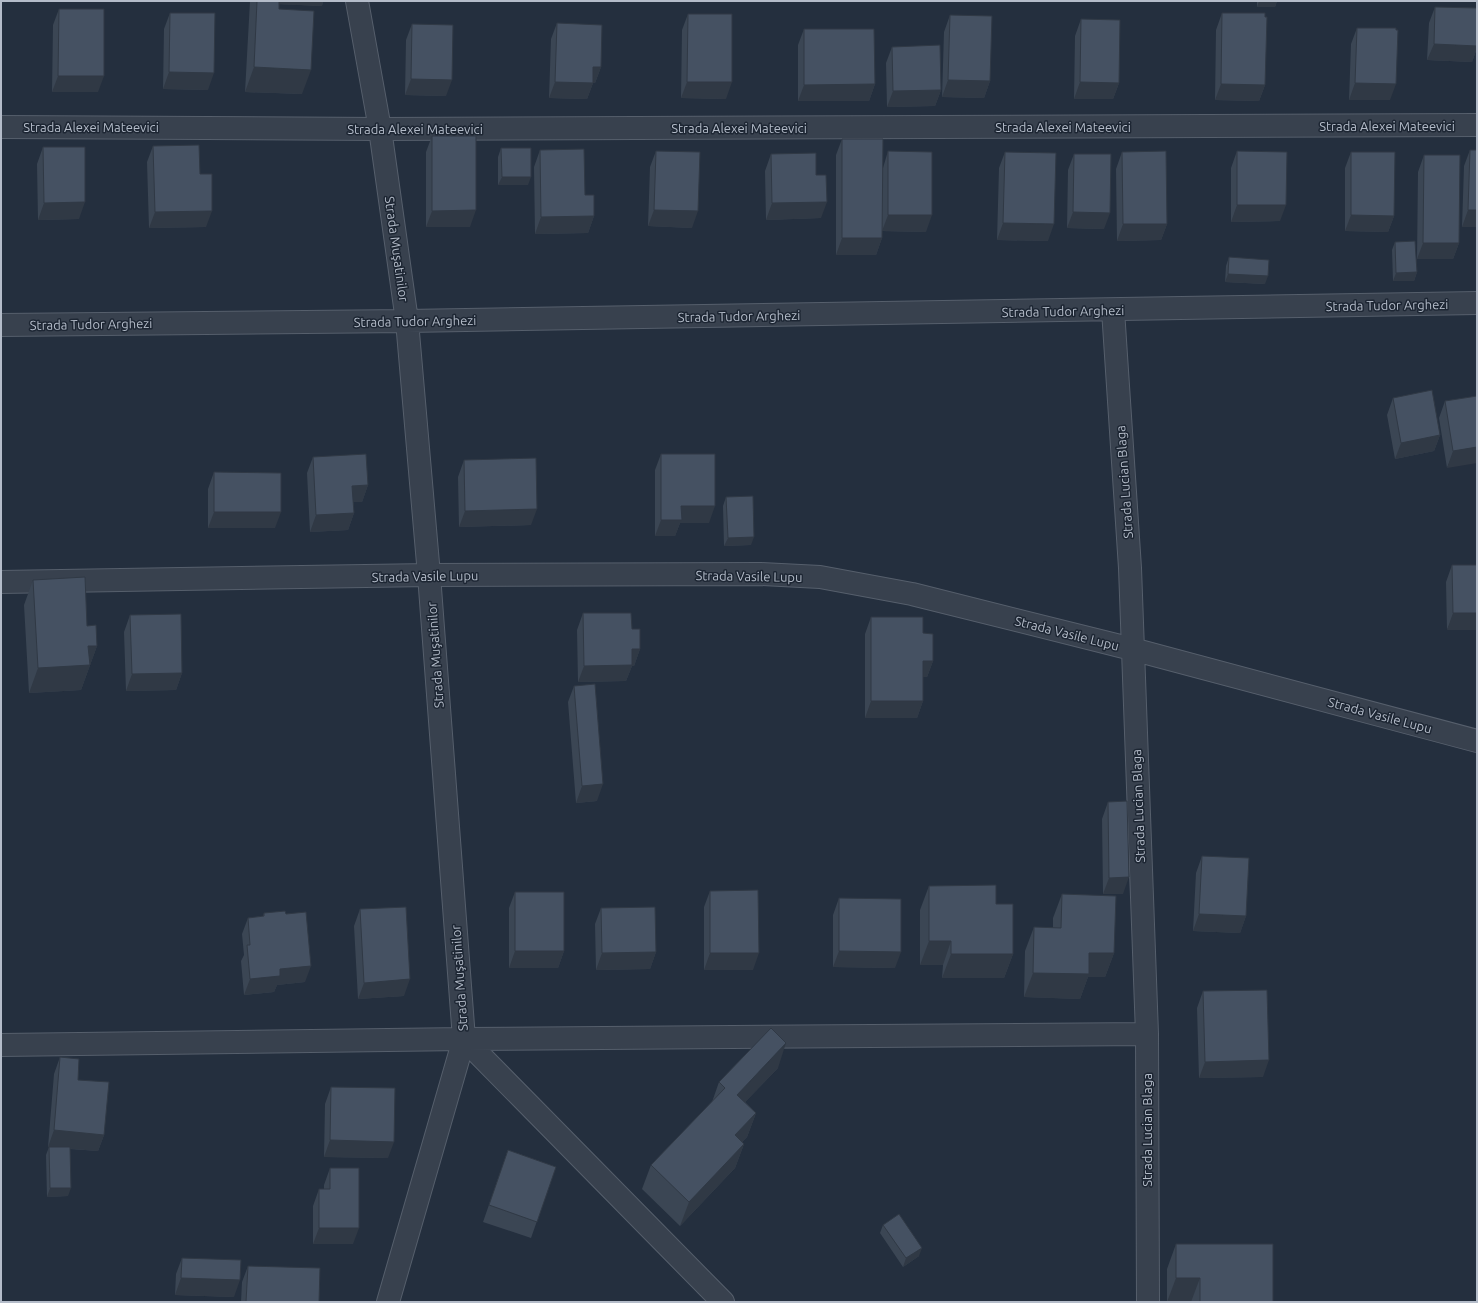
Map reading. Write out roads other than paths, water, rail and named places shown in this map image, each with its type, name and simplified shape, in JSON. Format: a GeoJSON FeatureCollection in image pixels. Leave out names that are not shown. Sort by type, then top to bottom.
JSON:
{"type":"FeatureCollection","features":[{"type":"Feature","properties":{"kind":"street","name":"Strada Muşatinilor"},"geometry":{"type":"LineString","coordinates":[[357,1],[380,129],[407,321],[429,575],[464,1040],[388,1302]]}},
{"type":"Feature","properties":{"kind":"street","name":"Strada Alexei Mateevici"},"geometry":{"type":"LineString","coordinates":[[1,127],[380,129],[1477,126]]}},
{"type":"Feature","properties":{"kind":"street","name":"Strada Tudor Arghezi"},"geometry":{"type":"LineString","coordinates":[[1,325],[407,321],[1477,303]]}},
{"type":"Feature","properties":{"kind":"street","name":"Strada Lucian Blaga"},"geometry":{"type":"LineString","coordinates":[[1113,310],[1130,568],[1147,1034],[1148,1302]]}},
{"type":"Feature","properties":{"kind":"street","name":"Strada Vasile Lupu"},"geometry":{"type":"LineString","coordinates":[[1,582],[429,575],[761,574],[820,577],[912,594],[1132,649],[1477,741]]}},
{"type":"Feature","properties":{"kind":"street"},"geometry":{"type":"LineString","coordinates":[[1,1045],[1147,1034]]}},
{"type":"Feature","properties":{"kind":"street"},"geometry":{"type":"LineString","coordinates":[[464,1040],[723,1302]]}}]}
